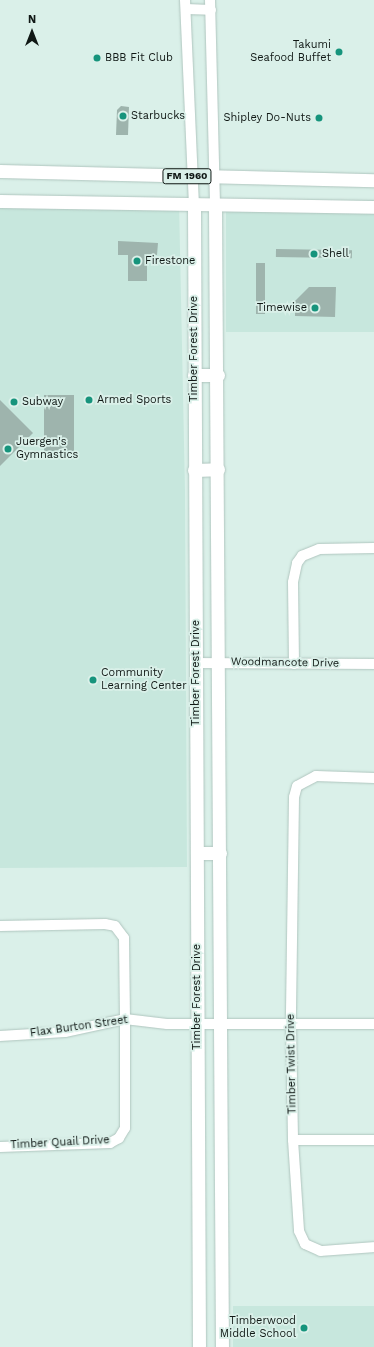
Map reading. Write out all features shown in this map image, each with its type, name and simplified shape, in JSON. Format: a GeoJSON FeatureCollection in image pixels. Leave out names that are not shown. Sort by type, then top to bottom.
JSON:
{"type":"FeatureCollection","features":[{"type":"Feature","properties":{"kind":"main road","name":"FM 1960"},"geometry":{"type":"LineString","coordinates":[[0,171],[374,180]]}},
{"type":"Feature","properties":{"kind":"main road"},"geometry":{"type":"LineString","coordinates":[[0,201],[194,206],[374,207]]}},
{"type":"Feature","properties":{"kind":"main road","name":"Timber Forest Drive"},"geometry":{"type":"LineString","coordinates":[[194,206],[199,1347]]}},
{"type":"Feature","properties":{"kind":"main road","name":"Timber Forest Drive"},"geometry":{"type":"LineString","coordinates":[[216,206],[220,663],[222,1347]]}},
{"type":"Feature","properties":{"kind":"main road"},"geometry":{"type":"LineString","coordinates":[[194,375],[218,375]]}},
{"type":"Feature","properties":{"kind":"main road"},"geometry":{"type":"LineString","coordinates":[[194,470],[218,469]]}},
{"type":"Feature","properties":{"kind":"main road"},"geometry":{"type":"LineString","coordinates":[[197,853],[220,853]]}},
{"type":"Feature","properties":{"kind":"street"},"geometry":{"type":"LineString","coordinates":[[186,4],[210,5]]}},
{"type":"Feature","properties":{"kind":"street","name":"Timber Forest Drive"},"geometry":{"type":"LineString","coordinates":[[186,4],[194,206]]}},
{"type":"Feature","properties":{"kind":"street","name":"Timber Forest Drive"},"geometry":{"type":"LineString","coordinates":[[210,5],[216,206]]}},
{"type":"Feature","properties":{"kind":"street"},"geometry":{"type":"LineString","coordinates":[[294,664],[293,582],[297,563],[306,554],[318,549],[374,548]]}},
{"type":"Feature","properties":{"kind":"street","name":"Woodmancote Drive"},"geometry":{"type":"LineString","coordinates":[[196,663],[374,664]]}},
{"type":"Feature","properties":{"kind":"street","name":"Timber Twist Drive"},"geometry":{"type":"LineString","coordinates":[[370,1247],[321,1252],[305,1244],[299,1231],[293,1140],[291,1024],[294,820],[297,786],[308,778],[374,778]]}},
{"type":"Feature","properties":{"kind":"street"},"geometry":{"type":"LineString","coordinates":[[0,926],[104,924],[120,932],[124,938],[125,1019]]}},
{"type":"Feature","properties":{"kind":"street","name":"Flax Burton Street"},"geometry":{"type":"LineString","coordinates":[[0,1036],[64,1032],[125,1019],[198,1025],[374,1024]]}},
{"type":"Feature","properties":{"kind":"street","name":"Timber Quail Drive"},"geometry":{"type":"LineString","coordinates":[[0,1147],[110,1143],[119,1138],[125,1128],[125,1019]]}},
{"type":"Feature","properties":{"kind":"street"},"geometry":{"type":"LineString","coordinates":[[293,1140],[374,1140]]}},
{"type":"Feature","properties":{"kind":"shaded area"},"geometry":{"type":"Polygon","coordinates":[[[0,199],[179,202],[185,490],[187,867],[0,868],[0,199]]]}},
{"type":"Feature","properties":{"kind":"shaded area"},"geometry":{"type":"Polygon","coordinates":[[[226,200],[374,200],[374,332],[226,332],[226,200]]]}},
{"type":"Feature","properties":{"kind":"shaded area","name":"Timberwood Middle School"},"geometry":{"type":"Polygon","coordinates":[[[233,1306],[374,1306],[374,1347],[233,1347],[233,1306]]]}},
{"type":"Feature","properties":{"kind":"building","name":"Starbucks"},"geometry":{"type":"Polygon","coordinates":[[[121,106],[129,107],[128,135],[116,135],[117,110],[121,106]]]}},
{"type":"Feature","properties":{"kind":"building","name":"Firestone"},"geometry":{"type":"Polygon","coordinates":[[[118,241],[158,243],[157,255],[147,254],[147,281],[128,281],[128,255],[118,255],[118,241]]]}},
{"type":"Feature","properties":{"kind":"building","name":"Shell"},"geometry":{"type":"Polygon","coordinates":[[[276,249],[352,250],[352,258],[276,257],[276,249]]]}},
{"type":"Feature","properties":{"kind":"building"},"geometry":{"type":"Polygon","coordinates":[[[256,263],[265,263],[265,314],[256,314],[256,263]]]}},
{"type":"Feature","properties":{"kind":"building","name":"Timewise"},"geometry":{"type":"Polygon","coordinates":[[[309,287],[336,287],[335,317],[295,316],[295,301],[309,287]]]}},
{"type":"Feature","properties":{"kind":"building"},"geometry":{"type":"Polygon","coordinates":[[[44,395],[74,395],[74,451],[44,451],[44,395]]]}},
{"type":"Feature","properties":{"kind":"building","name":"Juergen's Gymnastics"},"geometry":{"type":"Polygon","coordinates":[[[0,400],[33,433],[0,466],[0,400]]]}},
{"type":"Feature","properties":{"kind":"place","name":"Takumi Seafood Buffet"},"geometry":{"type":"Point","coordinates":[339,52]}},
{"type":"Feature","properties":{"kind":"place","name":"BBB Fit Club"},"geometry":{"type":"Point","coordinates":[97,58]}},
{"type":"Feature","properties":{"kind":"place","name":"Starbucks"},"geometry":{"type":"Point","coordinates":[123,116]}},
{"type":"Feature","properties":{"kind":"place","name":"Shipley Do-Nuts"},"geometry":{"type":"Point","coordinates":[319,118]}},
{"type":"Feature","properties":{"kind":"place","name":"Shell"},"geometry":{"type":"Point","coordinates":[314,254]}},
{"type":"Feature","properties":{"kind":"place","name":"Firestone"},"geometry":{"type":"Point","coordinates":[137,261]}},
{"type":"Feature","properties":{"kind":"place","name":"Timewise"},"geometry":{"type":"Point","coordinates":[315,308]}},
{"type":"Feature","properties":{"kind":"place","name":"Armed Sports"},"geometry":{"type":"Point","coordinates":[89,400]}},
{"type":"Feature","properties":{"kind":"place","name":"Subway"},"geometry":{"type":"Point","coordinates":[14,402]}},
{"type":"Feature","properties":{"kind":"place","name":"Juergen's Gymnastics"},"geometry":{"type":"Point","coordinates":[8,449]}},
{"type":"Feature","properties":{"kind":"place","name":"Community Learning Center"},"geometry":{"type":"Point","coordinates":[93,680]}},
{"type":"Feature","properties":{"kind":"place","name":"Timberwood Middle School"},"geometry":{"type":"Point","coordinates":[304,1328]}}]}
